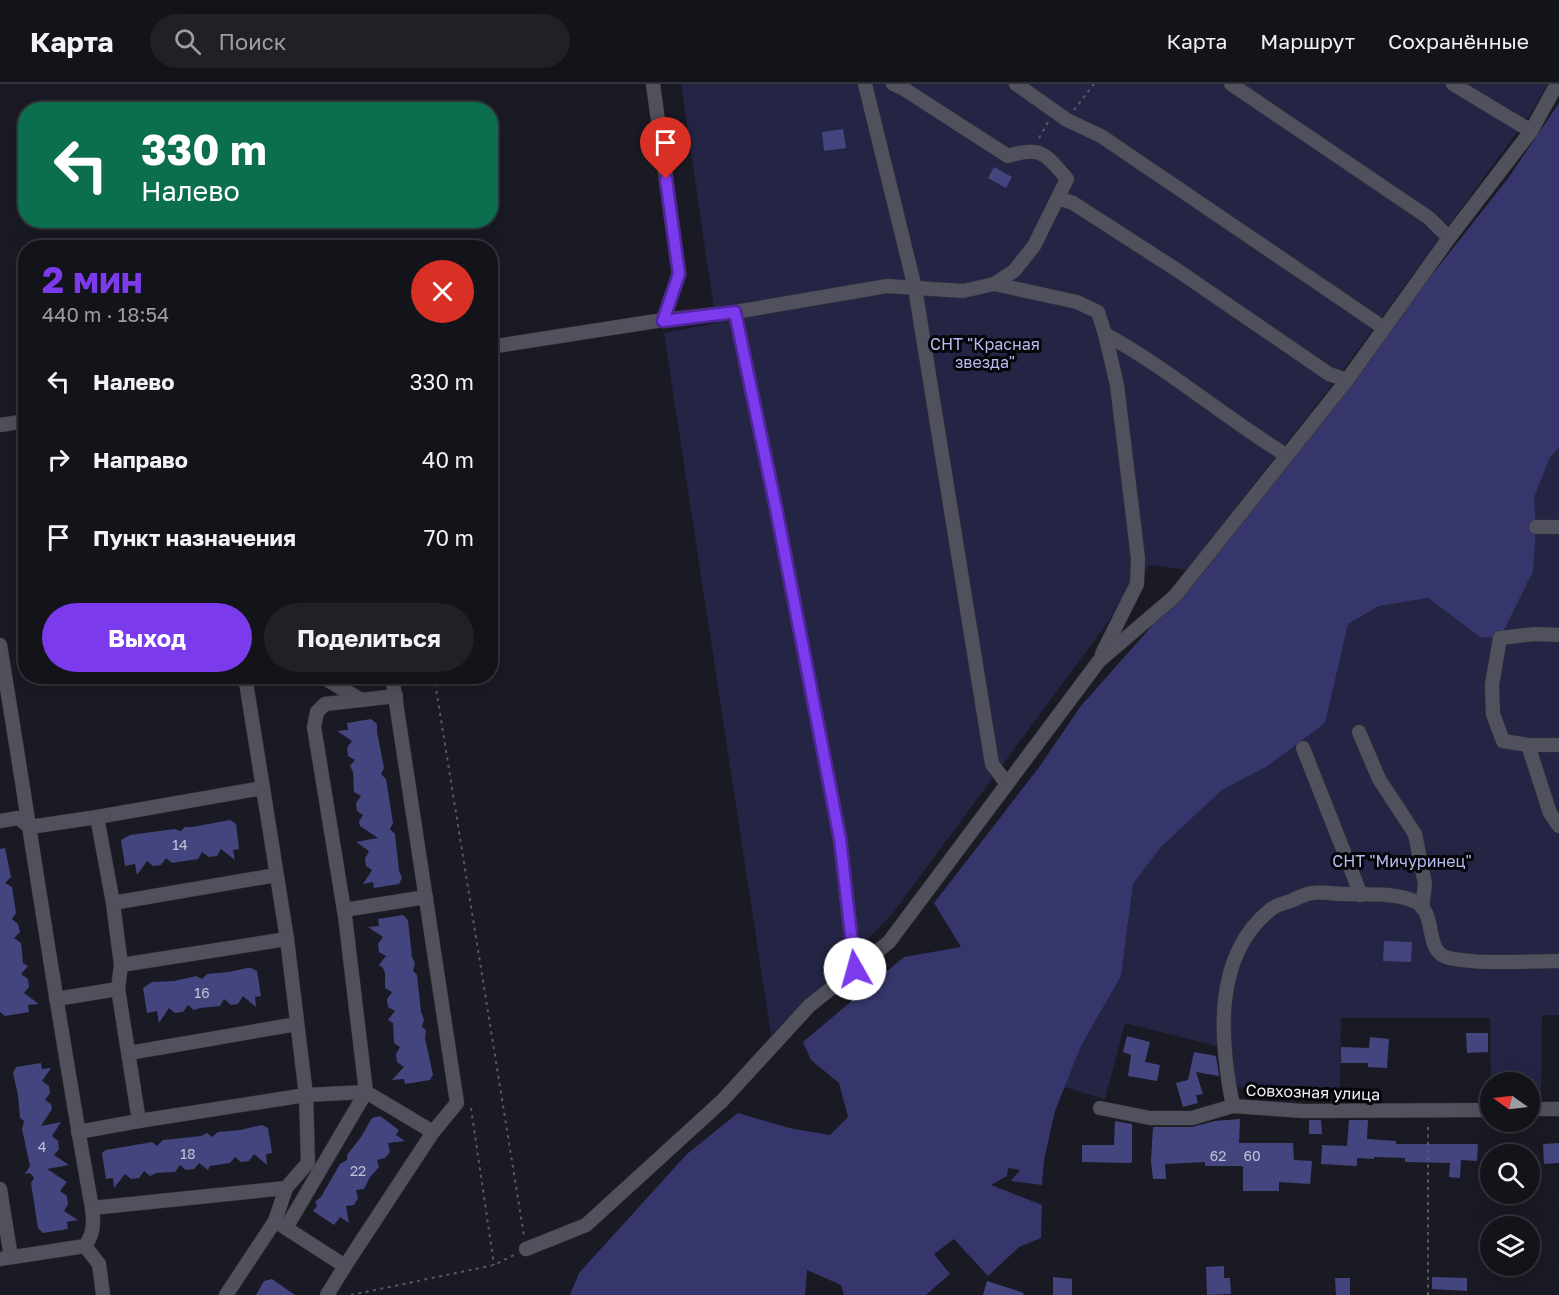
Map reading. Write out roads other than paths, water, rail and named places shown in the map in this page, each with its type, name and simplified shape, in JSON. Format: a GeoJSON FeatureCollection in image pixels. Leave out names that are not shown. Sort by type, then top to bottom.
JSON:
{"type":"FeatureCollection","features":[{"type":"Feature","properties":{"kind":"street"},"geometry":{"type":"LineString","coordinates":[[653,84],[679,274],[663,321]]}},
{"type":"Feature","properties":{"kind":"street"},"geometry":{"type":"LineString","coordinates":[[865,84],[915,288],[992,764],[1007,784]]}},
{"type":"Feature","properties":{"kind":"street"},"geometry":{"type":"LineString","coordinates":[[498,346],[735,312],[887,286],[963,291],[994,284],[1014,271],[1034,246],[1067,179],[1045,154],[1026,150],[1008,156],[904,89],[892,84]]}},
{"type":"Feature","properties":{"kind":"street"},"geometry":{"type":"LineString","coordinates":[[1016,84],[1067,120],[1101,136],[1384,328]]}},
{"type":"Feature","properties":{"kind":"street"},"geometry":{"type":"LineString","coordinates":[[1231,84],[1429,218],[1449,238]]}},
{"type":"Feature","properties":{"kind":"street"},"geometry":{"type":"LineString","coordinates":[[1454,84],[1531,131]]}},
{"type":"Feature","properties":{"kind":"street"},"geometry":{"type":"LineString","coordinates":[[1099,661],[1175,596],[1347,380],[1449,238],[1531,131],[1557,84]]}},
{"type":"Feature","properties":{"kind":"street"},"geometry":{"type":"LineString","coordinates":[[1058,198],[1073,204],[1177,270],[1329,374],[1347,380]]}},
{"type":"Feature","properties":{"kind":"street"},"geometry":{"type":"LineString","coordinates":[[526,1249],[586,1225],[722,1101],[809,1006],[889,942],[1099,661],[1137,584],[1138,558],[1118,386],[1098,312],[1077,302],[994,284]]}},
{"type":"Feature","properties":{"kind":"street"},"geometry":{"type":"LineString","coordinates":[[735,312],[776,508],[840,839],[855,969]]}},
{"type":"Feature","properties":{"kind":"street"},"geometry":{"type":"LineString","coordinates":[[1105,334],[1170,374],[1286,455]]}},
{"type":"Feature","properties":{"kind":"street"},"geometry":{"type":"LineString","coordinates":[[0,424],[18,422]]}},
{"type":"Feature","properties":{"kind":"street"},"geometry":{"type":"LineString","coordinates":[[1536,527],[1559,527]]}},
{"type":"Feature","properties":{"kind":"street"},"geometry":{"type":"LineString","coordinates":[[1559,635],[1535,634],[1500,638],[1492,685],[1493,714],[1503,741],[1528,745],[1559,745]]}},
{"type":"Feature","properties":{"kind":"street"},"geometry":{"type":"LineString","coordinates":[[0,645],[56,999],[92,1208],[92,1237],[85,1246],[5,1258],[0,1189]]}},
{"type":"Feature","properties":{"kind":"street"},"geometry":{"type":"LineString","coordinates":[[246,684],[287,939],[306,1095],[308,1163],[286,1188],[280,1224]]}},
{"type":"Feature","properties":{"kind":"street"},"geometry":{"type":"LineString","coordinates":[[334,684],[361,700]]}},
{"type":"Feature","properties":{"kind":"street"},"geometry":{"type":"LineString","coordinates":[[327,1295],[433,1132],[456,1103],[394,684]]}},
{"type":"Feature","properties":{"kind":"street"},"geometry":{"type":"LineString","coordinates":[[226,1295],[280,1224],[366,1092],[344,910],[314,727],[317,712],[325,704],[396,696]]}},
{"type":"Feature","properties":{"kind":"street"},"geometry":{"type":"LineString","coordinates":[[1359,732],[1379,779],[1415,834],[1425,884],[1422,908]]}},
{"type":"Feature","properties":{"kind":"street"},"geometry":{"type":"LineString","coordinates":[[1528,745],[1550,813],[1559,826]]}},
{"type":"Feature","properties":{"kind":"street"},"geometry":{"type":"LineString","coordinates":[[1303,748],[1361,895]]}},
{"type":"Feature","properties":{"kind":"street"},"geometry":{"type":"LineString","coordinates":[[0,821],[18,818],[30,827],[263,788]]}},
{"type":"Feature","properties":{"kind":"street"},"geometry":{"type":"LineString","coordinates":[[97,817],[113,903],[121,965],[118,989],[139,1121]]}},
{"type":"Feature","properties":{"kind":"street"},"geometry":{"type":"LineString","coordinates":[[113,903],[276,875]]}},
{"type":"Feature","properties":{"kind":"street"},"geometry":{"type":"LineString","coordinates":[[1233,1106],[1223,1011],[1230,973],[1237,951],[1251,930],[1271,909],[1312,893],[1402,898],[1417,903],[1422,908],[1430,922],[1431,938],[1437,950],[1447,957],[1470,961],[1559,962]]}},
{"type":"Feature","properties":{"kind":"street"},"geometry":{"type":"LineString","coordinates":[[344,910],[426,897]]}},
{"type":"Feature","properties":{"kind":"street"},"geometry":{"type":"LineString","coordinates":[[121,965],[287,939]]}},
{"type":"Feature","properties":{"kind":"street"},"geometry":{"type":"LineString","coordinates":[[56,999],[118,989]]}},
{"type":"Feature","properties":{"kind":"street"},"geometry":{"type":"LineString","coordinates":[[129,1053],[297,1024]]}},
{"type":"Feature","properties":{"kind":"street"},"geometry":{"type":"LineString","coordinates":[[78,1132],[306,1095],[366,1092],[433,1132]]}},
{"type":"Feature","properties":{"kind":"street","name":"Совхозная улица"},"geometry":{"type":"LineString","coordinates":[[1100,1108],[1150,1118],[1192,1118],[1233,1106],[1303,1111],[1480,1110]]}},
{"type":"Feature","properties":{"kind":"street"},"geometry":{"type":"LineString","coordinates":[[1540,1109],[1559,1109]]}},
{"type":"Feature","properties":{"kind":"street"},"geometry":{"type":"LineString","coordinates":[[92,1208],[286,1188]]}},
{"type":"Feature","properties":{"kind":"street"},"geometry":{"type":"LineString","coordinates":[[280,1224],[345,1266]]}},
{"type":"Feature","properties":{"kind":"street"},"geometry":{"type":"LineString","coordinates":[[85,1246],[99,1264],[103,1295]]}},
{"type":"Feature","properties":{"kind":"park label","name":"СНТ \"Красная звезда\""},"geometry":{"type":"Point","coordinates":[985,353]}},
{"type":"Feature","properties":{"kind":"park label","name":"СНТ \"Мичуринец\""},"geometry":{"type":"Point","coordinates":[1402,861]}}]}
